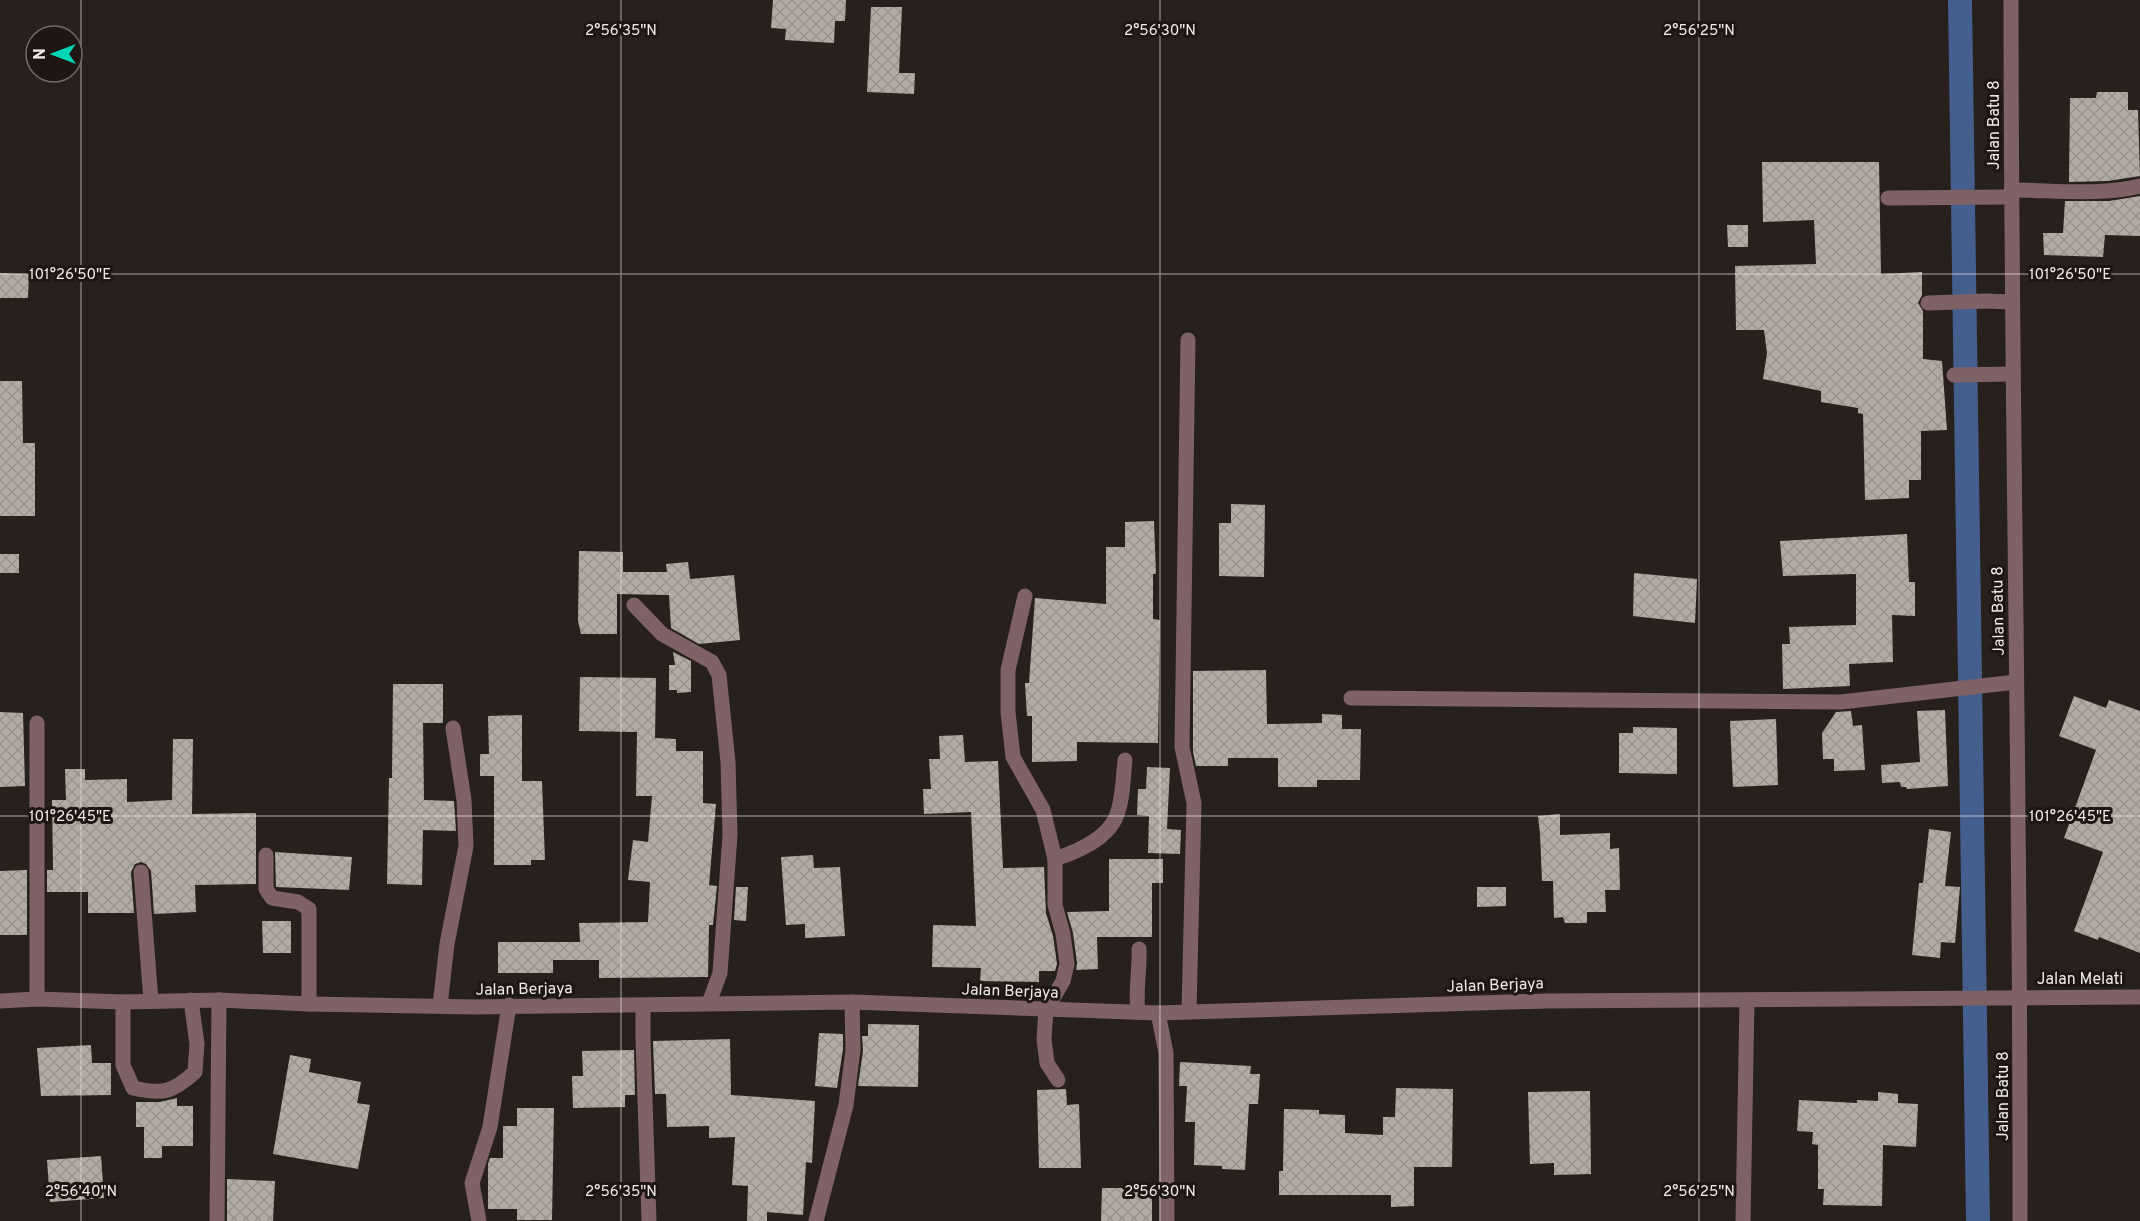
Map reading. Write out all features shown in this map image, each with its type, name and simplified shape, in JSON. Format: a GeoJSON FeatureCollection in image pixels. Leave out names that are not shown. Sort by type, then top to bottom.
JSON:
{"type":"FeatureCollection","features":[{"type":"Feature","properties":{"kind":"street","name":"Jalan Batu 8"},"geometry":{"type":"LineString","coordinates":[[2011,0],[2020,1221]]}},
{"type":"Feature","properties":{"kind":"street"},"geometry":{"type":"LineString","coordinates":[[1888,198],[1976,197],[2011,193],[2126,189],[2140,186]]}},
{"type":"Feature","properties":{"kind":"street"},"geometry":{"type":"LineString","coordinates":[[1928,303],[2012,302]]}},
{"type":"Feature","properties":{"kind":"street"},"geometry":{"type":"LineString","coordinates":[[1188,340],[1182,747],[1194,803],[1189,1011]]}},
{"type":"Feature","properties":{"kind":"street"},"geometry":{"type":"LineString","coordinates":[[1954,375],[2013,374]]}},
{"type":"Feature","properties":{"kind":"street"},"geometry":{"type":"LineString","coordinates":[[1026,596],[1008,669],[1008,712],[1013,757],[1043,810],[1055,859],[1055,905],[1063,934],[1067,964],[1063,981],[1046,1010],[1044,1039],[1047,1063],[1058,1080]]}},
{"type":"Feature","properties":{"kind":"street"},"geometry":{"type":"LineString","coordinates":[[634,606],[662,634],[712,663],[719,675],[728,762],[730,836],[720,973],[709,1003]]}},
{"type":"Feature","properties":{"kind":"street"},"geometry":{"type":"LineString","coordinates":[[1351,698],[1841,702],[2016,682]]}},
{"type":"Feature","properties":{"kind":"street"},"geometry":{"type":"LineString","coordinates":[[37,723],[37,999]]}},
{"type":"Feature","properties":{"kind":"street"},"geometry":{"type":"LineString","coordinates":[[440,1006],[447,944],[466,846],[464,800],[453,728]]}},
{"type":"Feature","properties":{"kind":"street"},"geometry":{"type":"LineString","coordinates":[[1055,859],[1083,849],[1100,837],[1116,818],[1125,760]]}},
{"type":"Feature","properties":{"kind":"street"},"geometry":{"type":"LineString","coordinates":[[266,855],[266,889],[272,897],[298,902],[309,909],[309,1004]]}},
{"type":"Feature","properties":{"kind":"street"},"geometry":{"type":"LineString","coordinates":[[141,872],[151,1001]]}},
{"type":"Feature","properties":{"kind":"street"},"geometry":{"type":"LineString","coordinates":[[1138,1012],[1136,994],[1140,969],[1139,949]]}},
{"type":"Feature","properties":{"kind":"street","name":"Jalan Berjaya"},"geometry":{"type":"LineString","coordinates":[[0,1001],[37,999],[123,1002],[219,1000],[440,1006],[643,1006],[852,1002],[1158,1013],[1546,1001],[1941,999],[2020,996]]}},
{"type":"Feature","properties":{"kind":"street","name":"Jalan Melati"},"geometry":{"type":"LineString","coordinates":[[2020,996],[2140,997]]}},
{"type":"Feature","properties":{"kind":"street"},"geometry":{"type":"LineString","coordinates":[[123,1002],[123,1065],[133,1088],[147,1092],[168,1091],[179,1087],[195,1072],[197,1044],[191,1000]]}},
{"type":"Feature","properties":{"kind":"street"},"geometry":{"type":"LineString","coordinates":[[217,1221],[219,1000]]}},
{"type":"Feature","properties":{"kind":"street"},"geometry":{"type":"LineString","coordinates":[[1743,1221],[1747,1000]]}},
{"type":"Feature","properties":{"kind":"street"},"geometry":{"type":"LineString","coordinates":[[816,1221],[846,1105],[853,1050],[852,1002]]}},
{"type":"Feature","properties":{"kind":"street"},"geometry":{"type":"LineString","coordinates":[[479,1221],[472,1183],[490,1127],[509,1005]]}},
{"type":"Feature","properties":{"kind":"street"},"geometry":{"type":"LineString","coordinates":[[643,1006],[649,1221]]}},
{"type":"Feature","properties":{"kind":"street"},"geometry":{"type":"LineString","coordinates":[[1158,1013],[1166,1053],[1167,1221]]}},
{"type":"Feature","properties":{"kind":"building"},"geometry":{"type":"Polygon","coordinates":[[[773,0],[846,0],[845,21],[835,21],[834,43],[785,40],[786,29],[771,28],[773,0]]]}},
{"type":"Feature","properties":{"kind":"building"},"geometry":{"type":"Polygon","coordinates":[[[871,7],[902,7],[899,73],[915,73],[914,94],[867,92],[871,7]]]}},
{"type":"Feature","properties":{"kind":"building"},"geometry":{"type":"Polygon","coordinates":[[[2097,92],[2128,92],[2128,110],[2138,110],[2140,176],[2108,181],[2069,182],[2070,98],[2096,98],[2097,92]]]}},
{"type":"Feature","properties":{"kind":"building"},"geometry":{"type":"Polygon","coordinates":[[[1762,162],[1879,162],[1881,274],[1922,272],[1922,295],[1918,303],[1923,311],[1923,359],[1942,361],[1947,430],[1921,431],[1921,480],[1909,480],[1909,498],[1865,500],[1863,414],[1858,413],[1858,408],[1821,402],[1821,391],[1763,379],[1767,353],[1764,330],[1736,330],[1735,266],[1816,264],[1814,220],[1763,222],[1762,162]]]}},
{"type":"Feature","properties":{"kind":"building"},"geometry":{"type":"Polygon","coordinates":[[[2140,196],[2140,236],[2105,235],[2103,257],[2044,255],[2043,233],[2063,233],[2065,201],[2109,201],[2140,196]]]}},
{"type":"Feature","properties":{"kind":"building"},"geometry":{"type":"Polygon","coordinates":[[[1727,225],[1748,225],[1748,247],[1728,247],[1727,225]]]}},
{"type":"Feature","properties":{"kind":"building"},"geometry":{"type":"Polygon","coordinates":[[[0,273],[29,274],[28,298],[0,298],[0,273]]]}},
{"type":"Feature","properties":{"kind":"building"},"geometry":{"type":"Polygon","coordinates":[[[0,381],[22,381],[23,443],[35,443],[35,516],[0,516],[0,381]]]}},
{"type":"Feature","properties":{"kind":"building"},"geometry":{"type":"Polygon","coordinates":[[[1231,504],[1265,505],[1264,577],[1219,576],[1219,523],[1231,523],[1231,504]]]}},
{"type":"Feature","properties":{"kind":"building"},"geometry":{"type":"Polygon","coordinates":[[[1154,521],[1156,574],[1153,574],[1153,619],[1160,620],[1158,743],[1077,742],[1077,761],[1032,762],[1032,716],[1027,716],[1025,683],[1029,683],[1035,598],[1106,604],[1106,547],[1125,547],[1125,522],[1154,521]]]}},
{"type":"Feature","properties":{"kind":"building"},"geometry":{"type":"Polygon","coordinates":[[[1907,534],[1909,582],[1915,582],[1915,616],[1892,615],[1893,662],[1849,664],[1850,686],[1783,689],[1782,644],[1790,644],[1789,627],[1856,625],[1856,574],[1783,576],[1780,541],[1907,534]]]}},
{"type":"Feature","properties":{"kind":"building"},"geometry":{"type":"Polygon","coordinates":[[[579,551],[623,552],[623,572],[667,572],[666,564],[688,562],[690,579],[734,575],[740,640],[699,644],[671,628],[669,595],[617,594],[617,634],[581,634],[578,621],[579,551]]]}},
{"type":"Feature","properties":{"kind":"building"},"geometry":{"type":"Polygon","coordinates":[[[0,554],[19,554],[19,573],[0,573],[0,554]]]}},
{"type":"Feature","properties":{"kind":"building"},"geometry":{"type":"Polygon","coordinates":[[[1634,573],[1697,579],[1695,623],[1633,616],[1634,573]]]}},
{"type":"Feature","properties":{"kind":"building"},"geometry":{"type":"Polygon","coordinates":[[[673,652],[691,661],[691,692],[677,693],[677,690],[669,690],[669,665],[675,665],[673,652]]]}},
{"type":"Feature","properties":{"kind":"building"},"geometry":{"type":"Polygon","coordinates":[[[1266,670],[1267,724],[1322,723],[1322,714],[1342,715],[1342,729],[1361,729],[1360,780],[1317,780],[1317,787],[1278,787],[1278,758],[1228,758],[1228,766],[1196,766],[1193,752],[1193,671],[1266,670]]]}},
{"type":"Feature","properties":{"kind":"building"},"geometry":{"type":"Polygon","coordinates":[[[580,677],[656,678],[655,738],[676,739],[676,751],[703,751],[703,803],[716,804],[709,885],[717,886],[713,925],[709,925],[708,977],[599,978],[599,960],[553,960],[553,973],[498,973],[498,942],[580,942],[579,923],[648,922],[650,882],[628,880],[633,840],[648,842],[652,796],[636,796],[637,732],[579,731],[580,677]]]}},
{"type":"Feature","properties":{"kind":"building"},"geometry":{"type":"Polygon","coordinates":[[[393,684],[443,684],[443,723],[423,723],[424,800],[454,801],[456,831],[423,830],[422,885],[387,884],[389,778],[392,778],[393,684]]]}},
{"type":"Feature","properties":{"kind":"building"},"geometry":{"type":"Polygon","coordinates":[[[2074,696],[2106,708],[2109,700],[2140,711],[2140,953],[2099,937],[2098,940],[2074,931],[2103,852],[2064,838],[2096,750],[2059,736],[2074,696]]]}},
{"type":"Feature","properties":{"kind":"building"},"geometry":{"type":"Polygon","coordinates":[[[1945,710],[1948,786],[1907,789],[1901,787],[1900,782],[1882,783],[1881,765],[1920,762],[1917,711],[1945,710]]]}},
{"type":"Feature","properties":{"kind":"building"},"geometry":{"type":"Polygon","coordinates":[[[1851,711],[1853,726],[1862,725],[1865,770],[1834,771],[1834,759],[1823,759],[1822,733],[1836,712],[1851,711]]]}},
{"type":"Feature","properties":{"kind":"building"},"geometry":{"type":"Polygon","coordinates":[[[0,712],[23,713],[25,786],[0,787],[0,712]]]}},
{"type":"Feature","properties":{"kind":"building"},"geometry":{"type":"Polygon","coordinates":[[[522,715],[522,781],[542,781],[545,860],[531,860],[531,865],[494,865],[494,776],[480,776],[480,754],[489,754],[488,716],[522,715]]]}},
{"type":"Feature","properties":{"kind":"building"},"geometry":{"type":"Polygon","coordinates":[[[1776,719],[1778,785],[1733,787],[1730,721],[1776,719]]]}},
{"type":"Feature","properties":{"kind":"building"},"geometry":{"type":"Polygon","coordinates":[[[1633,727],[1677,728],[1677,774],[1619,773],[1619,733],[1633,733],[1633,727]]]}},
{"type":"Feature","properties":{"kind":"building"},"geometry":{"type":"Polygon","coordinates":[[[963,735],[965,762],[998,761],[1003,868],[1044,867],[1046,913],[1053,936],[1057,964],[1055,971],[1039,971],[1039,982],[980,981],[981,968],[932,967],[933,925],[976,926],[971,812],[924,814],[923,789],[931,789],[929,759],[940,759],[939,736],[963,735]]]}},
{"type":"Feature","properties":{"kind":"building"},"geometry":{"type":"Polygon","coordinates":[[[173,739],[193,739],[192,814],[256,813],[256,884],[195,885],[196,912],[154,914],[151,871],[146,864],[141,862],[135,864],[131,872],[134,913],[88,913],[88,892],[47,892],[47,870],[53,870],[52,800],[66,800],[65,769],[85,769],[85,780],[127,779],[127,802],[172,800],[173,739]]]}},
{"type":"Feature","properties":{"kind":"building"},"geometry":{"type":"Polygon","coordinates":[[[1147,767],[1170,768],[1167,829],[1181,830],[1180,854],[1148,853],[1149,816],[1137,815],[1138,789],[1146,789],[1147,767]]]}},
{"type":"Feature","properties":{"kind":"building"},"geometry":{"type":"Polygon","coordinates":[[[1560,814],[1560,835],[1610,833],[1610,849],[1619,848],[1620,890],[1605,890],[1606,912],[1587,912],[1587,923],[1565,923],[1563,917],[1554,918],[1553,881],[1542,881],[1538,816],[1560,814]]]}},
{"type":"Feature","properties":{"kind":"building"},"geometry":{"type":"Polygon","coordinates":[[[1929,829],[1951,832],[1945,886],[1960,887],[1955,943],[1941,942],[1940,958],[1912,955],[1919,883],[1923,883],[1929,829]]]}},
{"type":"Feature","properties":{"kind":"building"},"geometry":{"type":"Polygon","coordinates":[[[275,852],[352,857],[349,890],[276,887],[275,852]]]}},
{"type":"Feature","properties":{"kind":"building"},"geometry":{"type":"Polygon","coordinates":[[[813,855],[814,868],[840,867],[845,936],[805,938],[805,924],[786,925],[781,857],[813,855]]]}},
{"type":"Feature","properties":{"kind":"building"},"geometry":{"type":"Polygon","coordinates":[[[1109,859],[1163,859],[1163,883],[1152,883],[1152,937],[1097,937],[1098,969],[1076,970],[1073,933],[1067,912],[1109,911],[1109,859]]]}},
{"type":"Feature","properties":{"kind":"building"},"geometry":{"type":"Polygon","coordinates":[[[27,870],[27,935],[0,935],[0,871],[27,870]]]}},
{"type":"Feature","properties":{"kind":"building"},"geometry":{"type":"Polygon","coordinates":[[[736,887],[748,887],[746,921],[734,920],[736,887]]]}},
{"type":"Feature","properties":{"kind":"building"},"geometry":{"type":"Polygon","coordinates":[[[1477,887],[1506,887],[1506,906],[1477,907],[1477,887]]]}},
{"type":"Feature","properties":{"kind":"building"},"geometry":{"type":"Polygon","coordinates":[[[262,921],[291,921],[291,953],[263,953],[262,921]]]}},
{"type":"Feature","properties":{"kind":"building"},"geometry":{"type":"Polygon","coordinates":[[[868,1024],[919,1025],[918,1087],[858,1086],[863,1051],[862,1036],[868,1036],[868,1024]]]}},
{"type":"Feature","properties":{"kind":"building"},"geometry":{"type":"Polygon","coordinates":[[[819,1033],[843,1034],[837,1088],[815,1086],[819,1033]]]}},
{"type":"Feature","properties":{"kind":"building"},"geometry":{"type":"Polygon","coordinates":[[[730,1039],[731,1095],[815,1101],[812,1163],[806,1162],[803,1215],[767,1212],[767,1221],[747,1221],[748,1186],[732,1185],[735,1137],[709,1138],[709,1126],[667,1127],[666,1094],[655,1094],[653,1041],[730,1039]]]}},
{"type":"Feature","properties":{"kind":"building"},"geometry":{"type":"Polygon","coordinates":[[[91,1045],[92,1063],[111,1063],[111,1095],[41,1096],[37,1048],[91,1045]]]}},
{"type":"Feature","properties":{"kind":"building"},"geometry":{"type":"Polygon","coordinates":[[[634,1050],[635,1095],[625,1095],[625,1107],[573,1108],[572,1076],[583,1076],[582,1051],[634,1050]]]}},
{"type":"Feature","properties":{"kind":"building"},"geometry":{"type":"Polygon","coordinates":[[[290,1055],[311,1059],[309,1072],[361,1082],[357,1103],[370,1105],[358,1169],[273,1154],[290,1055]]]}},
{"type":"Feature","properties":{"kind":"building"},"geometry":{"type":"Polygon","coordinates":[[[1180,1062],[1251,1066],[1250,1074],[1260,1074],[1258,1104],[1249,1104],[1245,1170],[1194,1165],[1195,1122],[1185,1122],[1187,1086],[1179,1086],[1180,1062]]]}},
{"type":"Feature","properties":{"kind":"building"},"geometry":{"type":"Polygon","coordinates":[[[1396,1088],[1453,1089],[1452,1167],[1414,1167],[1414,1206],[1391,1207],[1391,1195],[1279,1195],[1279,1171],[1283,1171],[1284,1109],[1319,1110],[1319,1114],[1345,1115],[1345,1133],[1383,1135],[1383,1117],[1395,1117],[1396,1088]]]}},
{"type":"Feature","properties":{"kind":"building"},"geometry":{"type":"Polygon","coordinates":[[[1066,1089],[1067,1105],[1079,1104],[1081,1168],[1039,1168],[1037,1090],[1066,1089]]]}},
{"type":"Feature","properties":{"kind":"building"},"geometry":{"type":"Polygon","coordinates":[[[1590,1091],[1591,1174],[1554,1175],[1554,1163],[1530,1164],[1528,1092],[1590,1091]]]}},
{"type":"Feature","properties":{"kind":"building"},"geometry":{"type":"Polygon","coordinates":[[[1878,1092],[1898,1094],[1898,1103],[1918,1104],[1916,1147],[1883,1145],[1882,1206],[1823,1205],[1824,1189],[1818,1189],[1818,1145],[1812,1144],[1813,1132],[1797,1131],[1799,1100],[1857,1103],[1857,1100],[1878,1101],[1878,1092]]]}},
{"type":"Feature","properties":{"kind":"building"},"geometry":{"type":"Polygon","coordinates":[[[177,1098],[177,1106],[193,1106],[193,1146],[162,1146],[162,1158],[144,1158],[144,1127],[136,1127],[136,1102],[160,1102],[177,1098]]]}},
{"type":"Feature","properties":{"kind":"building"},"geometry":{"type":"Polygon","coordinates":[[[517,1108],[554,1108],[552,1220],[517,1220],[517,1209],[488,1209],[488,1164],[490,1158],[503,1158],[503,1126],[517,1126],[517,1108]]]}},
{"type":"Feature","properties":{"kind":"building"},"geometry":{"type":"Polygon","coordinates":[[[101,1156],[104,1198],[50,1202],[47,1160],[101,1156]]]}},
{"type":"Feature","properties":{"kind":"building"},"geometry":{"type":"Polygon","coordinates":[[[227,1179],[275,1181],[273,1221],[227,1221],[227,1179]]]}},
{"type":"Feature","properties":{"kind":"building"},"geometry":{"type":"Polygon","coordinates":[[[1102,1188],[1152,1188],[1152,1221],[1101,1221],[1102,1188]]]}},
{"type":"Feature","properties":{"kind":"waterway"},"geometry":{"type":"LineString","coordinates":[[1960,0],[1978,1221]]}}]}
